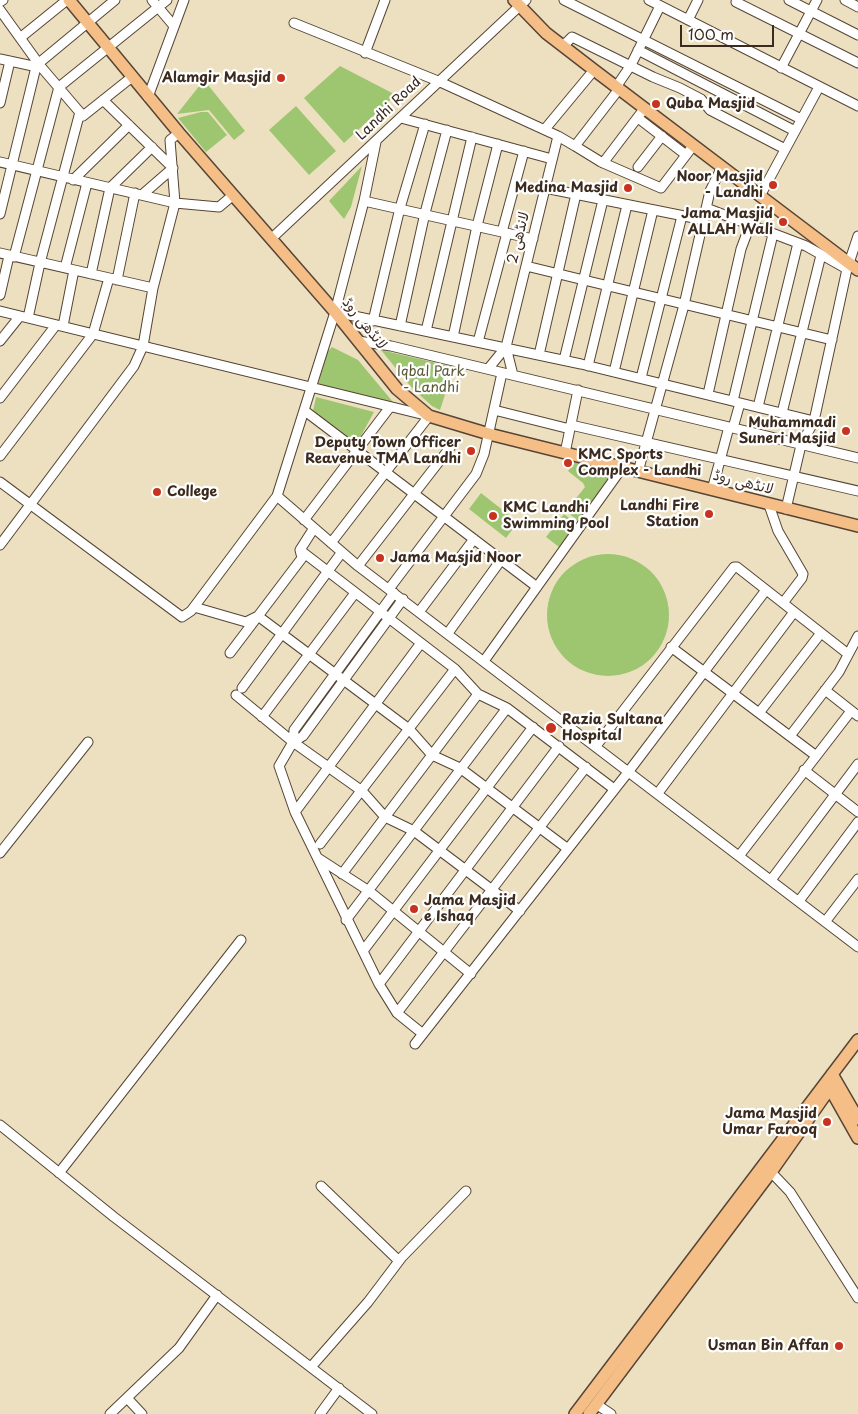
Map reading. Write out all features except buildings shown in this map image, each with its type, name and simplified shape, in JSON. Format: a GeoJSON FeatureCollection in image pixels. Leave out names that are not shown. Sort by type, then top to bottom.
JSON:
{"type":"FeatureCollection","features":[{"type":"Feature","properties":{"kind":"main road","name":"لانڈھی روڈ"},"geometry":{"type":"LineString","coordinates":[[68,0],[232,196],[272,238],[335,312],[397,389],[429,416],[489,434],[858,526]]}},
{"type":"Feature","properties":{"kind":"main road"},"geometry":{"type":"LineString","coordinates":[[520,2],[563,46],[618,88],[641,113],[690,150],[722,168],[851,267]]}},
{"type":"Feature","properties":{"kind":"main road"},"geometry":{"type":"LineString","coordinates":[[588,1414],[771,1172],[858,1040]]}},
{"type":"Feature","properties":{"kind":"main road"},"geometry":{"type":"LineString","coordinates":[[575,1414],[831,1081],[858,1052]]}},
{"type":"Feature","properties":{"kind":"main road"},"geometry":{"type":"LineString","coordinates":[[831,1081],[858,1119]]}},
{"type":"Feature","properties":{"kind":"main road"},"geometry":{"type":"LineString","coordinates":[[831,1081],[837,1104],[858,1138]]}},
{"type":"Feature","properties":{"kind":"street"},"geometry":{"type":"LineString","coordinates":[[20,38],[68,0]]}},
{"type":"Feature","properties":{"kind":"street"},"geometry":{"type":"LineString","coordinates":[[0,214],[39,66],[115,0]]}},
{"type":"Feature","properties":{"kind":"street"},"geometry":{"type":"LineString","coordinates":[[152,0],[174,26]]}},
{"type":"Feature","properties":{"kind":"street"},"geometry":{"type":"LineString","coordinates":[[0,295],[8,255],[36,171],[59,87],[168,0]]}},
{"type":"Feature","properties":{"kind":"street"},"geometry":{"type":"LineString","coordinates":[[148,97],[184,0]]}},
{"type":"Feature","properties":{"kind":"street"},"geometry":{"type":"LineString","coordinates":[[365,53],[385,0]]}},
{"type":"Feature","properties":{"kind":"street"},"geometry":{"type":"LineString","coordinates":[[564,0],[801,119]]}},
{"type":"Feature","properties":{"kind":"street"},"geometry":{"type":"LineString","coordinates":[[649,0],[858,106]]}},
{"type":"Feature","properties":{"kind":"street"},"geometry":{"type":"LineString","coordinates":[[688,20],[698,0]]}},
{"type":"Feature","properties":{"kind":"street"},"geometry":{"type":"LineString","coordinates":[[789,0],[858,36]]}},
{"type":"Feature","properties":{"kind":"street"},"geometry":{"type":"LineString","coordinates":[[781,68],[816,0]]}},
{"type":"Feature","properties":{"kind":"street"},"geometry":{"type":"LineString","coordinates":[[845,0],[858,7]]}},
{"type":"Feature","properties":{"kind":"street","name":"Landhi Road"},"geometry":{"type":"LineString","coordinates":[[272,238],[376,142],[520,2]]}},
{"type":"Feature","properties":{"kind":"street"},"geometry":{"type":"LineString","coordinates":[[736,2],[858,63]]}},
{"type":"Feature","properties":{"kind":"street"},"geometry":{"type":"LineString","coordinates":[[575,146],[618,88],[660,6]]}},
{"type":"Feature","properties":{"kind":"street"},"geometry":{"type":"LineString","coordinates":[[0,10],[39,66],[83,116],[132,77]]}},
{"type":"Feature","properties":{"kind":"street"},"geometry":{"type":"LineString","coordinates":[[294,23],[438,81],[545,129],[603,163],[661,188],[690,150],[662,136],[641,113],[603,163]]}},
{"type":"Feature","properties":{"kind":"street"},"geometry":{"type":"LineString","coordinates":[[563,46],[572,37],[631,64],[653,78],[680,88],[701,99],[710,110],[786,149]]}},
{"type":"Feature","properties":{"kind":"street"},"geometry":{"type":"LineString","coordinates":[[638,50],[795,131]]}},
{"type":"Feature","properties":{"kind":"street"},"geometry":{"type":"LineString","coordinates":[[0,59],[39,66]]}},
{"type":"Feature","properties":{"kind":"street"},"geometry":{"type":"LineString","coordinates":[[0,103],[10,61]]}},
{"type":"Feature","properties":{"kind":"street"},"geometry":{"type":"LineString","coordinates":[[545,129],[594,70]]}},
{"type":"Feature","properties":{"kind":"street"},"geometry":{"type":"LineString","coordinates":[[760,196],[819,87]]}},
{"type":"Feature","properties":{"kind":"street"},"geometry":{"type":"LineString","coordinates":[[103,100],[173,168]]}},
{"type":"Feature","properties":{"kind":"street"},"geometry":{"type":"LineString","coordinates":[[0,341],[24,317],[80,112]]}},
{"type":"Feature","properties":{"kind":"street"},"geometry":{"type":"LineString","coordinates":[[401,118],[552,159]]}},
{"type":"Feature","properties":{"kind":"street"},"geometry":{"type":"LineString","coordinates":[[373,321],[400,208],[425,124]]}},
{"type":"Feature","properties":{"kind":"street"},"geometry":{"type":"LineString","coordinates":[[73,180],[130,125]]}},
{"type":"Feature","properties":{"kind":"street"},"geometry":{"type":"LineString","coordinates":[[400,326],[425,213],[447,130]]}},
{"type":"Feature","properties":{"kind":"street"},"geometry":{"type":"LineString","coordinates":[[0,545],[134,366],[143,346],[153,288],[175,203],[170,140],[179,133]]}},
{"type":"Feature","properties":{"kind":"street","name":"لانڈھی 2"},"geometry":{"type":"LineString","coordinates":[[506,347],[557,136]]}},
{"type":"Feature","properties":{"kind":"street"},"geometry":{"type":"LineString","coordinates":[[638,167],[662,136]]}},
{"type":"Feature","properties":{"kind":"street"},"geometry":{"type":"LineString","coordinates":[[426,331],[451,219],[472,137]]}},
{"type":"Feature","properties":{"kind":"street"},"geometry":{"type":"LineString","coordinates":[[0,482],[182,617],[194,607],[277,496],[335,312],[364,201],[376,142]]}},
{"type":"Feature","properties":{"kind":"street"},"geometry":{"type":"LineString","coordinates":[[454,337],[477,226],[498,144]]}},
{"type":"Feature","properties":{"kind":"street"},"geometry":{"type":"LineString","coordinates":[[91,274],[110,188],[152,147]]}},
{"type":"Feature","properties":{"kind":"street"},"geometry":{"type":"LineString","coordinates":[[478,342],[524,151]]}},
{"type":"Feature","properties":{"kind":"street"},"geometry":{"type":"LineString","coordinates":[[0,162],[175,203],[219,206],[232,196]]}},
{"type":"Feature","properties":{"kind":"street"},"geometry":{"type":"LineString","coordinates":[[0,456],[93,334],[113,279],[139,194],[173,168]]}},
{"type":"Feature","properties":{"kind":"street"},"geometry":{"type":"LineString","coordinates":[[638,472],[684,305],[710,191],[722,168]]}},
{"type":"Feature","properties":{"kind":"street"},"geometry":{"type":"LineString","coordinates":[[0,398],[59,325],[87,183]]}},
{"type":"Feature","properties":{"kind":"street"},"geometry":{"type":"LineString","coordinates":[[545,188],[704,220]]}},
{"type":"Feature","properties":{"kind":"street"},"geometry":{"type":"LineString","coordinates":[[539,355],[576,194]]}},
{"type":"Feature","properties":{"kind":"street"},"geometry":{"type":"LineString","coordinates":[[564,360],[602,200]]}},
{"type":"Feature","properties":{"kind":"street"},"geometry":{"type":"LineString","coordinates":[[364,201],[425,213],[533,239]]}},
{"type":"Feature","properties":{"kind":"street"},"geometry":{"type":"LineString","coordinates":[[588,366],[627,205]]}},
{"type":"Feature","properties":{"kind":"street"},"geometry":{"type":"LineString","coordinates":[[706,208],[798,243],[851,267]]}},
{"type":"Feature","properties":{"kind":"street"},"geometry":{"type":"LineString","coordinates":[[614,372],[653,210]]}},
{"type":"Feature","properties":{"kind":"street"},"geometry":{"type":"LineString","coordinates":[[641,378],[682,216]]}},
{"type":"Feature","properties":{"kind":"street"},"geometry":{"type":"LineString","coordinates":[[708,394],[741,249],[750,225]]}},
{"type":"Feature","properties":{"kind":"street"},"geometry":{"type":"LineString","coordinates":[[712,490],[731,428],[752,321],[773,234]]}},
{"type":"Feature","properties":{"kind":"street"},"geometry":{"type":"LineString","coordinates":[[786,509],[801,445],[814,421],[858,236]]}},
{"type":"Feature","properties":{"kind":"street"},"geometry":{"type":"LineString","coordinates":[[758,407],[798,243]]}},
{"type":"Feature","properties":{"kind":"street"},"geometry":{"type":"LineString","coordinates":[[8,255],[153,288]]}},
{"type":"Feature","properties":{"kind":"street"},"geometry":{"type":"LineString","coordinates":[[782,413],[821,255]]}},
{"type":"Feature","properties":{"kind":"street"},"geometry":{"type":"LineString","coordinates":[[526,266],[832,340]]}},
{"type":"Feature","properties":{"kind":"street"},"geometry":{"type":"LineString","coordinates":[[0,311],[429,416],[384,471],[331,543]]}},
{"type":"Feature","properties":{"kind":"street"},"geometry":{"type":"LineString","coordinates":[[335,312],[564,360],[814,421]]}},
{"type":"Feature","properties":{"kind":"street"},"geometry":{"type":"LineString","coordinates":[[358,341],[502,372],[801,445],[856,455]]}},
{"type":"Feature","properties":{"kind":"street"},"geometry":{"type":"LineString","coordinates":[[488,369],[506,347]]}},
{"type":"Feature","properties":{"kind":"street"},"geometry":{"type":"LineString","coordinates":[[506,347],[514,375]]}},
{"type":"Feature","properties":{"kind":"street"},"geometry":{"type":"LineString","coordinates":[[423,1034],[398,1014],[379,984],[346,920],[295,812],[279,766],[293,742],[294,730],[380,612],[391,591],[444,516],[476,474],[489,434],[502,372]]}},
{"type":"Feature","properties":{"kind":"street"},"geometry":{"type":"LineString","coordinates":[[565,453],[578,390]]}},
{"type":"Feature","properties":{"kind":"street"},"geometry":{"type":"LineString","coordinates":[[304,520],[390,407]]}},
{"type":"Feature","properties":{"kind":"street"},"geometry":{"type":"LineString","coordinates":[[494,410],[645,442],[858,491]]}},
{"type":"Feature","properties":{"kind":"street"},"geometry":{"type":"LineString","coordinates":[[305,411],[537,587]]}},
{"type":"Feature","properties":{"kind":"street"},"geometry":{"type":"LineString","coordinates":[[358,566],[452,445]]}},
{"type":"Feature","properties":{"kind":"street"},"geometry":{"type":"LineString","coordinates":[[484,661],[622,468]]}},
{"type":"Feature","properties":{"kind":"street"},"geometry":{"type":"LineString","coordinates":[[277,496],[358,566],[825,922],[857,944]]}},
{"type":"Feature","properties":{"kind":"street"},"geometry":{"type":"LineString","coordinates":[[769,505],[778,531],[803,574],[784,603]]}},
{"type":"Feature","properties":{"kind":"street"},"geometry":{"type":"LineString","coordinates":[[230,653],[302,558],[300,550],[314,528]]}},
{"type":"Feature","properties":{"kind":"street"},"geometry":{"type":"LineString","coordinates":[[419,612],[474,539]]}},
{"type":"Feature","properties":{"kind":"street"},"geometry":{"type":"LineString","coordinates":[[300,550],[455,669],[478,694],[507,708],[614,789]]}},
{"type":"Feature","properties":{"kind":"street"},"geometry":{"type":"LineString","coordinates":[[342,552],[329,573],[239,692],[262,717],[293,742],[362,791],[385,817],[414,831],[520,911]]}},
{"type":"Feature","properties":{"kind":"street"},"geometry":{"type":"LineString","coordinates":[[448,633],[501,560]]}},
{"type":"Feature","properties":{"kind":"street"},"geometry":{"type":"LineString","coordinates":[[596,746],[734,567],[737,567],[848,654]]}},
{"type":"Feature","properties":{"kind":"street"},"geometry":{"type":"LineString","coordinates":[[415,1044],[629,771],[766,590]]}},
{"type":"Feature","properties":{"kind":"street"},"geometry":{"type":"LineString","coordinates":[[262,717],[308,653],[355,593]]}},
{"type":"Feature","properties":{"kind":"street"},"geometry":{"type":"LineString","coordinates":[[293,742],[303,736],[403,599]]}},
{"type":"Feature","properties":{"kind":"street"},"geometry":{"type":"LineString","coordinates":[[194,607],[246,622],[258,616]]}},
{"type":"Feature","properties":{"kind":"street"},"geometry":{"type":"LineString","coordinates":[[658,793],[794,612]]}},
{"type":"Feature","properties":{"kind":"street"},"geometry":{"type":"LineString","coordinates":[[258,616],[409,730],[432,755],[460,768],[568,849]]}},
{"type":"Feature","properties":{"kind":"street"},"geometry":{"type":"LineString","coordinates":[[758,713],[821,633]]}},
{"type":"Feature","properties":{"kind":"street"},"geometry":{"type":"LineString","coordinates":[[790,736],[825,690],[858,636]]}},
{"type":"Feature","properties":{"kind":"street"},"geometry":{"type":"LineString","coordinates":[[295,812],[421,643]]}},
{"type":"Feature","properties":{"kind":"street"},"geometry":{"type":"LineString","coordinates":[[671,647],[815,755]]}},
{"type":"Feature","properties":{"kind":"street"},"geometry":{"type":"LineString","coordinates":[[320,844],[455,669]]}},
{"type":"Feature","properties":{"kind":"street"},"geometry":{"type":"LineString","coordinates":[[739,856],[815,755],[855,712],[825,690]]}},
{"type":"Feature","properties":{"kind":"street"},"geometry":{"type":"LineString","coordinates":[[342,874],[478,694]]}},
{"type":"Feature","properties":{"kind":"street"},"geometry":{"type":"LineString","coordinates":[[346,920],[507,708]]}},
{"type":"Feature","properties":{"kind":"street"},"geometry":{"type":"LineString","coordinates":[[363,951],[533,727]]}},
{"type":"Feature","properties":{"kind":"street"},"geometry":{"type":"LineString","coordinates":[[0,853],[88,742]]}},
{"type":"Feature","properties":{"kind":"street"},"geometry":{"type":"LineString","coordinates":[[379,984],[558,746]]}},
{"type":"Feature","properties":{"kind":"street"},"geometry":{"type":"LineString","coordinates":[[771,880],[858,764]]}},
{"type":"Feature","properties":{"kind":"street"},"geometry":{"type":"LineString","coordinates":[[398,1014],[586,767]]}},
{"type":"Feature","properties":{"kind":"street"},"geometry":{"type":"LineString","coordinates":[[804,770],[858,812]]}},
{"type":"Feature","properties":{"kind":"street"},"geometry":{"type":"LineString","coordinates":[[799,901],[858,822]]}},
{"type":"Feature","properties":{"kind":"street"},"geometry":{"type":"LineString","coordinates":[[317,857],[369,891],[471,974]]}},
{"type":"Feature","properties":{"kind":"street"},"geometry":{"type":"LineString","coordinates":[[825,922],[858,879]]}},
{"type":"Feature","properties":{"kind":"street"},"geometry":{"type":"LineString","coordinates":[[59,1173],[241,940]]}},
{"type":"Feature","properties":{"kind":"street"},"geometry":{"type":"LineString","coordinates":[[0,1125],[59,1173],[372,1414]]}},
{"type":"Feature","properties":{"kind":"street"},"geometry":{"type":"LineString","coordinates":[[771,1172],[790,1192],[858,1298]]}},
{"type":"Feature","properties":{"kind":"street"},"geometry":{"type":"LineString","coordinates":[[321,1186],[399,1261]]}},
{"type":"Feature","properties":{"kind":"street"},"geometry":{"type":"LineString","coordinates":[[311,1367],[368,1302],[399,1261],[466,1192]]}},
{"type":"Feature","properties":{"kind":"street"},"geometry":{"type":"LineString","coordinates":[[110,1414],[179,1348],[217,1295]]}},
{"type":"Feature","properties":{"kind":"street"},"geometry":{"type":"LineString","coordinates":[[320,1414],[339,1388]]}},
{"type":"Feature","properties":{"kind":"street"},"geometry":{"type":"LineString","coordinates":[[127,1398],[142,1414]]}},
{"type":"Feature","properties":{"kind":"street"},"geometry":{"type":"LineString","coordinates":[[596,1404],[610,1414]]}},
{"type":"Feature","properties":{"kind":"green space"},"geometry":{"type":"Polygon","coordinates":[[[340,66],[396,95],[344,143],[304,98],[340,66]]]}},
{"type":"Feature","properties":{"kind":"green space"},"geometry":{"type":"Polygon","coordinates":[[[204,80],[245,131],[234,140],[209,110],[177,114],[204,80]]]}},
{"type":"Feature","properties":{"kind":"green space"},"geometry":{"type":"Polygon","coordinates":[[[296,106],[336,151],[309,175],[269,130],[296,106]]]}},
{"type":"Feature","properties":{"kind":"green space"},"geometry":{"type":"Polygon","coordinates":[[[208,112],[227,135],[206,152],[178,118],[208,112]]]}},
{"type":"Feature","properties":{"kind":"green space"},"geometry":{"type":"Polygon","coordinates":[[[362,166],[351,207],[344,219],[329,201],[362,166]]]}},
{"type":"Feature","properties":{"kind":"green space"},"geometry":{"type":"Polygon","coordinates":[[[332,347],[358,360],[393,402],[318,385],[327,352],[332,347]]]}},
{"type":"Feature","properties":{"kind":"green space","name":"Iqbal Park - Landhi"},"geometry":{"type":"Polygon","coordinates":[[[381,350],[454,367],[440,410],[432,406],[412,388],[381,350]]]}},
{"type":"Feature","properties":{"kind":"green space"},"geometry":{"type":"Polygon","coordinates":[[[316,397],[374,412],[356,445],[313,411],[316,397]]]}},
{"type":"Feature","properties":{"kind":"green space"},"geometry":{"type":"Polygon","coordinates":[[[575,462],[614,472],[578,521],[566,511],[585,487],[583,483],[568,471],[575,462]]]}},
{"type":"Feature","properties":{"kind":"green space","name":"KMC Landhi Swimming Pool"},"geometry":{"type":"Polygon","coordinates":[[[481,493],[518,522],[506,538],[469,509],[481,493]]]}},
{"type":"Feature","properties":{"kind":"green space"},"geometry":{"type":"Polygon","coordinates":[[[564,514],[577,524],[559,547],[546,537],[564,514]]]}},
{"type":"Feature","properties":{"kind":"green space"},"geometry":{"type":"Polygon","coordinates":[[[608,554],[620,555],[631,559],[642,564],[651,572],[659,581],[664,592],[668,603],[668,627],[664,638],[659,649],[651,658],[642,666],[631,671],[620,675],[608,676],[596,675],[585,671],[574,666],[565,658],[557,649],[552,638],[548,627],[547,615],[548,603],[552,592],[557,581],[565,572],[574,564],[585,559],[596,555],[608,554]]]}},
{"type":"Feature","properties":{"kind":"place","name":"Alamgir Masjid"},"geometry":{"type":"Point","coordinates":[281,78]}},
{"type":"Feature","properties":{"kind":"place","name":"Quba Masjid"},"geometry":{"type":"Point","coordinates":[656,104]}},
{"type":"Feature","properties":{"kind":"place","name":"Noor Masjid - Landhi"},"geometry":{"type":"Point","coordinates":[773,185]}},
{"type":"Feature","properties":{"kind":"place","name":"Medina Masjid"},"geometry":{"type":"Point","coordinates":[628,188]}},
{"type":"Feature","properties":{"kind":"place","name":"Jama Masjid ALLAH Wali"},"geometry":{"type":"Point","coordinates":[783,222]}},
{"type":"Feature","properties":{"kind":"place","name":"Muhammadi Suneri Masjid"},"geometry":{"type":"Point","coordinates":[846,431]}},
{"type":"Feature","properties":{"kind":"place","name":"Deputy Town Officer Reavenue TMA Landhi"},"geometry":{"type":"Point","coordinates":[471,451]}},
{"type":"Feature","properties":{"kind":"place","name":"KMC Sports Complex - Landhi"},"geometry":{"type":"Point","coordinates":[568,463]}},
{"type":"Feature","properties":{"kind":"place","name":"College"},"geometry":{"type":"Point","coordinates":[157,492]}},
{"type":"Feature","properties":{"kind":"place","name":"Landhi Fire Station"},"geometry":{"type":"Point","coordinates":[709,514]}},
{"type":"Feature","properties":{"kind":"place","name":"KMC Landhi Swimming Pool"},"geometry":{"type":"Point","coordinates":[493,516]}},
{"type":"Feature","properties":{"kind":"place","name":"Jama Masjid Noor"},"geometry":{"type":"Point","coordinates":[380,558]}},
{"type":"Feature","properties":{"kind":"place","name":"Razia Sultana Hospital"},"geometry":{"type":"Point","coordinates":[551,728]}},
{"type":"Feature","properties":{"kind":"place","name":"Jama Masjid e Ishaq"},"geometry":{"type":"Point","coordinates":[414,909]}},
{"type":"Feature","properties":{"kind":"place","name":"Jama Masjid Umar Farooq"},"geometry":{"type":"Point","coordinates":[827,1122]}},
{"type":"Feature","properties":{"kind":"place","name":"Usman Bin Affan"},"geometry":{"type":"Point","coordinates":[839,1346]}}]}
